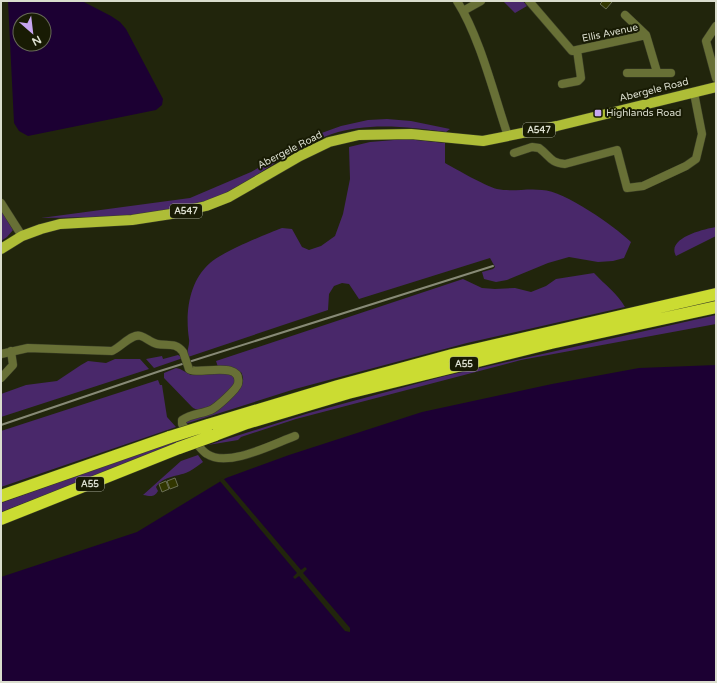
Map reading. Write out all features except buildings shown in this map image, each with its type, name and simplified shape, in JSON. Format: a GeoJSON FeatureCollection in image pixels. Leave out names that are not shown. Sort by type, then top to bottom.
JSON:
{"type":"FeatureCollection","features":[{"type":"Feature","properties":{"kind":"highway","name":"A55"},"geometry":{"type":"LineString","coordinates":[[1,519],[179,448],[212,430],[338,386],[452,355],[716,294]]}},
{"type":"Feature","properties":{"kind":"highway","name":"A55"},"geometry":{"type":"LineString","coordinates":[[1,496],[170,437],[247,423],[348,393],[551,343],[713,308]]}},
{"type":"Feature","properties":{"kind":"main road","name":"Abergele Road"},"geometry":{"type":"LineString","coordinates":[[1,248],[22,236],[41,228],[60,224],[132,220],[171,214],[206,206],[228,197],[300,156],[329,142],[359,135],[411,134],[482,141],[557,126],[716,87]]}},
{"type":"Feature","properties":{"kind":"street"},"geometry":{"type":"LineString","coordinates":[[457,1],[463,11],[508,136]]}},
{"type":"Feature","properties":{"kind":"street"},"geometry":{"type":"LineString","coordinates":[[463,11],[481,1]]}},
{"type":"Feature","properties":{"kind":"street","name":"Ellis Avenue"},"geometry":{"type":"LineString","coordinates":[[529,1],[572,51],[646,35]]}},
{"type":"Feature","properties":{"kind":"street","name":"Ellis Avenue"},"geometry":{"type":"LineString","coordinates":[[625,16],[646,35],[657,72]]}},
{"type":"Feature","properties":{"kind":"street"},"geometry":{"type":"LineString","coordinates":[[716,26],[706,41],[716,78]]}},
{"type":"Feature","properties":{"kind":"street"},"geometry":{"type":"LineString","coordinates":[[562,84],[578,81],[581,78],[577,50]]}},
{"type":"Feature","properties":{"kind":"street"},"geometry":{"type":"LineString","coordinates":[[627,73],[671,72]]}},
{"type":"Feature","properties":{"kind":"street"},"geometry":{"type":"LineString","coordinates":[[514,153],[532,147],[539,148],[548,159],[557,164],[573,163],[617,150],[627,188],[644,186],[686,166],[696,159],[702,134],[694,93]]}},
{"type":"Feature","properties":{"kind":"street"},"geometry":{"type":"LineString","coordinates":[[1,203],[22,236]]}},
{"type":"Feature","properties":{"kind":"street"},"geometry":{"type":"LineString","coordinates":[[1,354],[28,348],[112,351],[121,347],[133,336],[141,335],[157,344],[176,346],[183,352],[189,369],[192,371],[200,372],[213,369],[231,371],[236,375],[238,380],[234,391],[213,409],[189,416],[182,420],[182,424],[207,454],[219,458],[231,459],[295,436]]}},
{"type":"Feature","properties":{"kind":"street"},"geometry":{"type":"LineString","coordinates":[[1,378],[13,365],[11,351]]}},
{"type":"Feature","properties":{"kind":"shaded area"},"geometry":{"type":"Polygon","coordinates":[[[8,1],[82,1],[120,22],[126,29],[163,99],[162,105],[156,110],[28,136],[19,131],[14,123],[8,1]]]}},
{"type":"Feature","properties":{"kind":"shaded area"},"geometry":{"type":"Polygon","coordinates":[[[503,1],[523,1],[527,6],[515,13],[503,1]]]}},
{"type":"Feature","properties":{"kind":"shaded area"},"geometry":{"type":"Polygon","coordinates":[[[387,119],[411,121],[450,129],[446,132],[403,127],[374,127],[346,130],[325,136],[312,142],[235,188],[206,201],[186,207],[124,216],[41,218],[190,198],[251,172],[316,135],[341,126],[368,120],[387,119]]]}},
{"type":"Feature","properties":{"kind":"shaded area"},"geometry":{"type":"Polygon","coordinates":[[[406,139],[445,143],[445,163],[491,187],[502,190],[531,189],[552,192],[563,196],[589,210],[631,242],[624,258],[613,261],[598,262],[569,257],[548,263],[507,280],[496,282],[484,279],[482,272],[495,267],[490,258],[359,299],[349,284],[342,283],[334,286],[329,294],[328,310],[188,357],[188,308],[190,298],[197,279],[210,263],[234,248],[282,228],[292,229],[302,247],[309,250],[321,246],[335,236],[343,214],[350,179],[349,147],[370,142],[406,139]]]}},
{"type":"Feature","properties":{"kind":"shaded area"},"geometry":{"type":"Polygon","coordinates":[[[1,210],[13,230],[1,241],[1,210]]]}},
{"type":"Feature","properties":{"kind":"shaded area"},"geometry":{"type":"Polygon","coordinates":[[[716,227],[716,236],[676,256],[674,250],[676,244],[681,239],[695,232],[716,227]]]}},
{"type":"Feature","properties":{"kind":"shaded area"},"geometry":{"type":"Polygon","coordinates":[[[594,273],[615,293],[625,307],[467,343],[295,389],[185,424],[186,421],[238,391],[243,382],[241,372],[218,367],[216,361],[463,279],[482,288],[515,288],[531,292],[546,286],[556,279],[594,273]]]}},
{"type":"Feature","properties":{"kind":"shaded area"},"geometry":{"type":"Polygon","coordinates":[[[716,315],[716,324],[521,360],[296,419],[241,437],[238,440],[208,445],[309,413],[445,376],[716,315]]]}},
{"type":"Feature","properties":{"kind":"shaded area"},"geometry":{"type":"Polygon","coordinates":[[[178,355],[183,358],[154,368],[146,359],[162,356],[163,359],[178,355]]]}},
{"type":"Feature","properties":{"kind":"shaded area"},"geometry":{"type":"Polygon","coordinates":[[[115,359],[140,359],[149,369],[1,417],[1,394],[26,385],[57,381],[88,361],[106,363],[115,359]]]}},
{"type":"Feature","properties":{"kind":"shaded area"},"geometry":{"type":"Polygon","coordinates":[[[716,365],[716,682],[1,682],[1,577],[137,532],[226,478],[289,455],[422,412],[552,384],[639,368],[716,365]]]}},
{"type":"Feature","properties":{"kind":"shaded area"},"geometry":{"type":"Polygon","coordinates":[[[176,368],[191,375],[230,373],[235,382],[216,403],[209,407],[197,410],[192,407],[164,378],[164,373],[176,368]]]}},
{"type":"Feature","properties":{"kind":"shaded area"},"geometry":{"type":"Polygon","coordinates":[[[158,380],[160,385],[162,385],[167,417],[176,427],[1,487],[1,431],[158,380]]]}},
{"type":"Feature","properties":{"kind":"shaded area"},"geometry":{"type":"Polygon","coordinates":[[[183,438],[185,441],[1,512],[1,503],[183,438]]]}},
{"type":"Feature","properties":{"kind":"shaded area"},"geometry":{"type":"Polygon","coordinates":[[[198,455],[203,462],[186,473],[163,480],[156,487],[158,491],[153,496],[143,495],[181,461],[198,455]]]}},
{"type":"Feature","properties":{"kind":"pier"},"geometry":{"type":"Polygon","coordinates":[[[223,478],[301,570],[305,567],[307,569],[303,573],[350,628],[350,632],[345,631],[299,576],[295,579],[293,577],[297,573],[219,480],[223,478]]]}},
{"type":"Feature","properties":{"kind":"railway"},"geometry":{"type":"LineString","coordinates":[[1,425],[160,371],[493,266]]}},
{"type":"Feature","properties":{"kind":"place","name":"Highlands Road"},"geometry":{"type":"Point","coordinates":[598,113]}}]}
